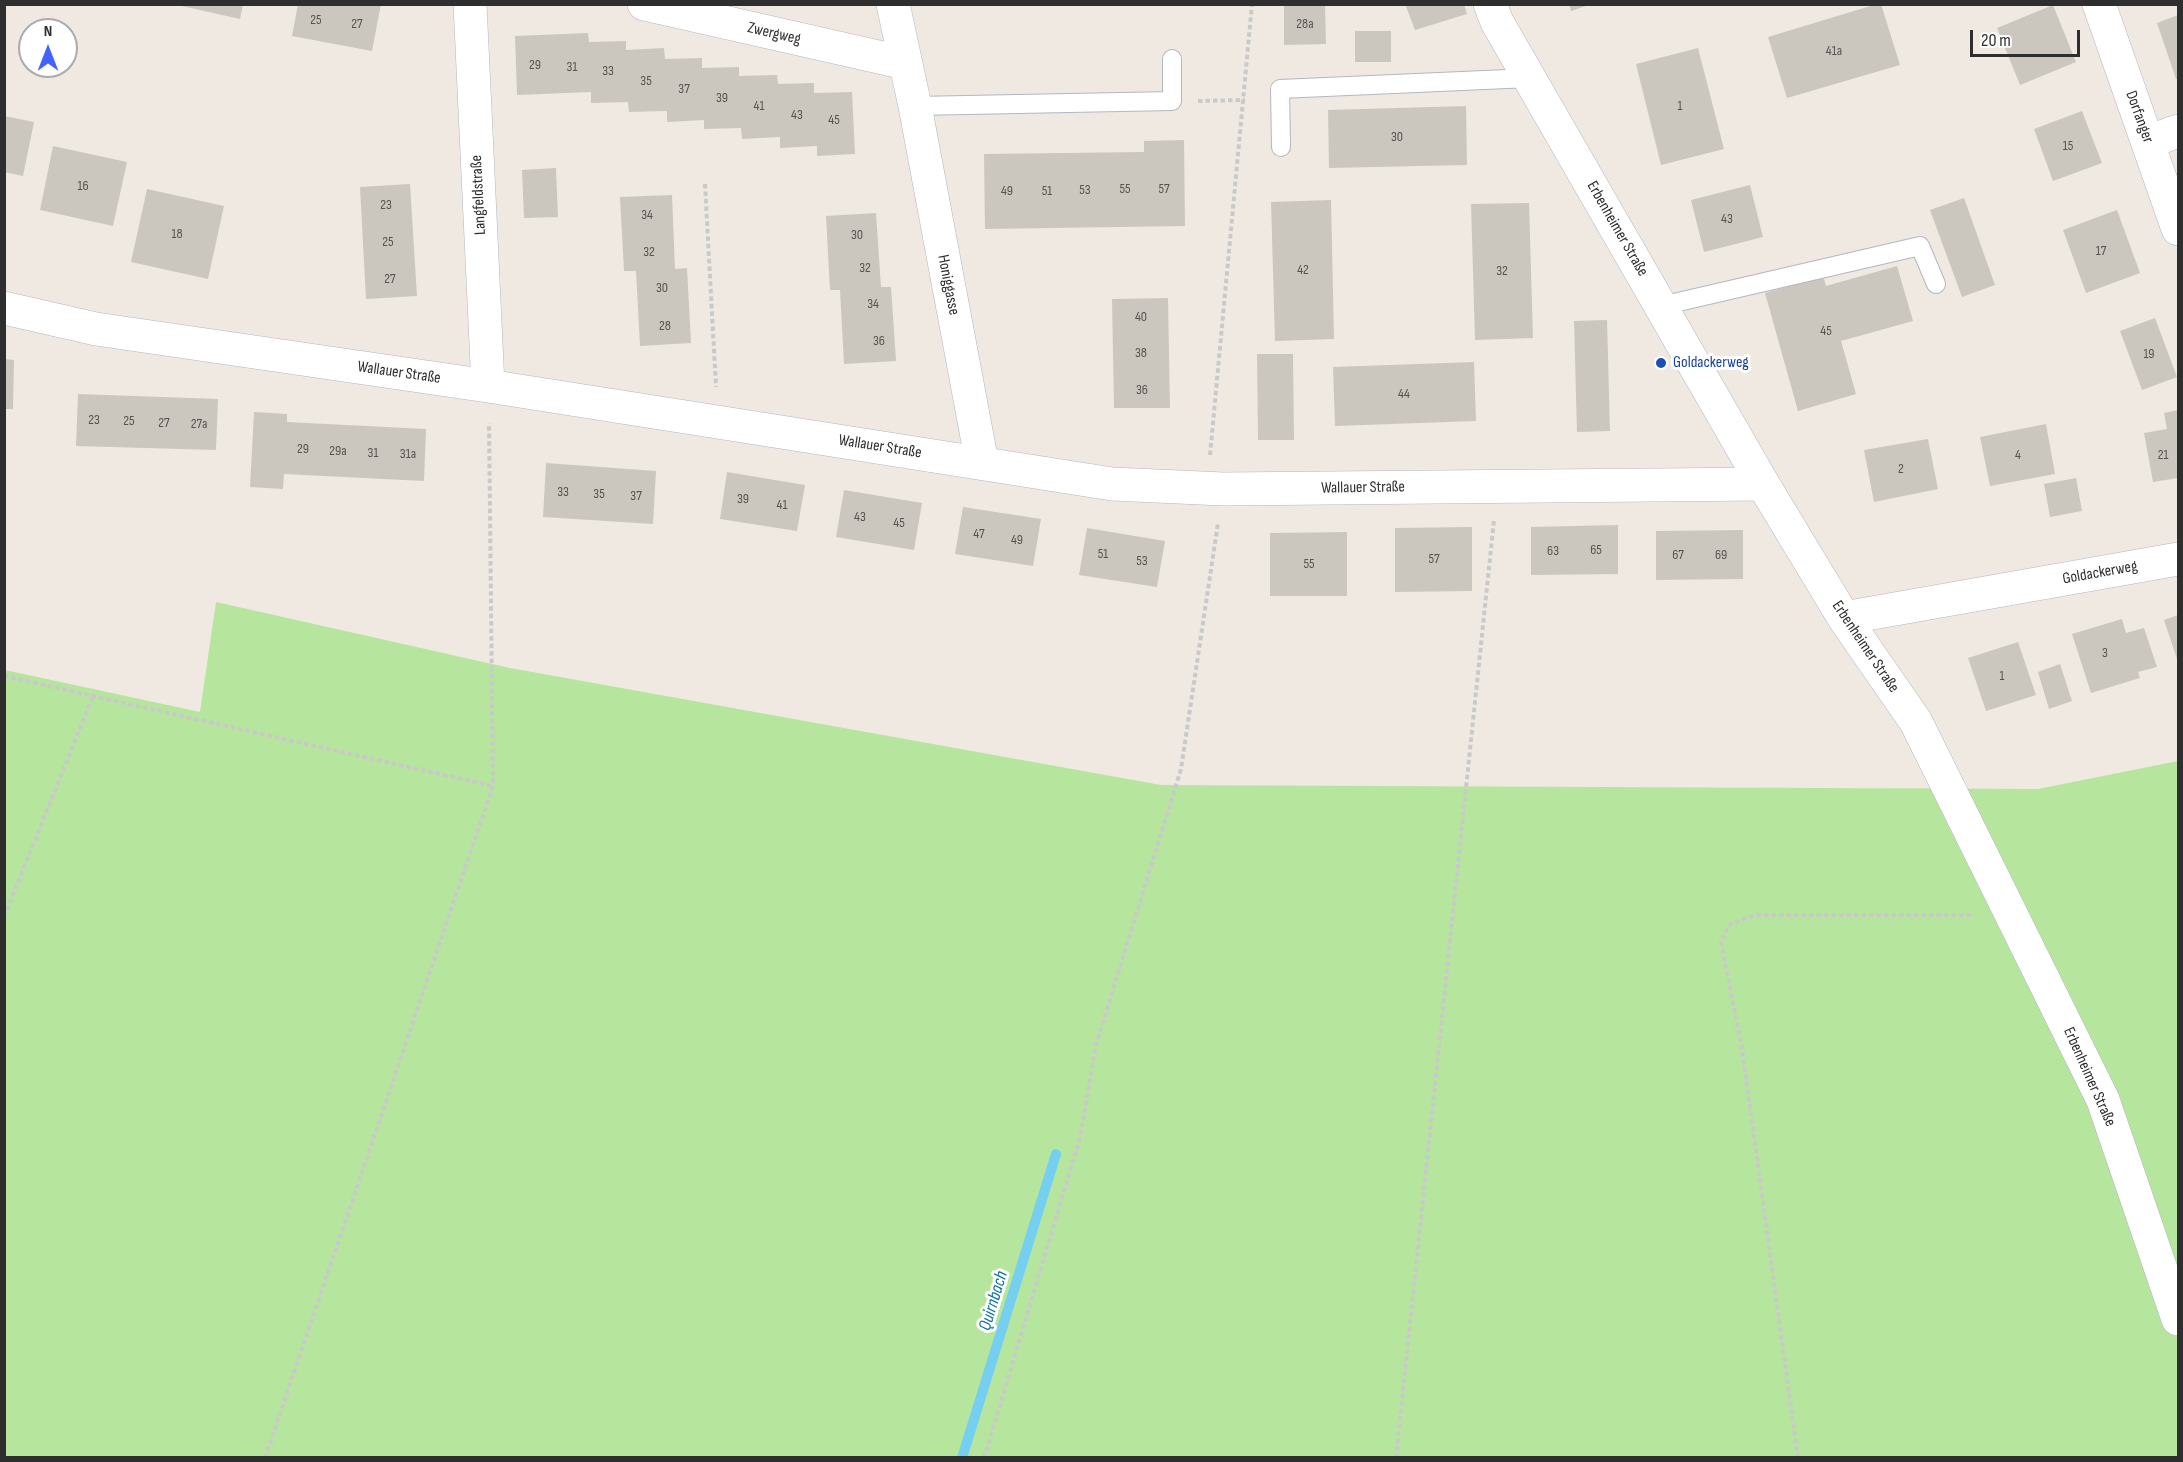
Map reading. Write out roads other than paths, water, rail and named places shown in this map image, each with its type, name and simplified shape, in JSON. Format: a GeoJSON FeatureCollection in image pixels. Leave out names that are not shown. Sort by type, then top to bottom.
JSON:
{"type":"FeatureCollection","features":[{"type":"Feature","properties":{"kind":"street","name":"Langfeldstraße"},"geometry":{"type":"LineString","coordinates":[[470,4],[488,386]]}},
{"type":"Feature","properties":{"kind":"street","name":"Zwergweg"},"geometry":{"type":"LineString","coordinates":[[644,4],[905,63]]}},
{"type":"Feature","properties":{"kind":"street","name":"Honiggasse"},"geometry":{"type":"LineString","coordinates":[[893,4],[915,106],[982,463]]}},
{"type":"Feature","properties":{"kind":"street","name":"Erbenheimer Straße"},"geometry":{"type":"LineString","coordinates":[[1490,4],[1497,22],[1763,484],[1845,618],[1916,722],[2103,1100],[2178,1319]]}},
{"type":"Feature","properties":{"kind":"street","name":"Dorfanger"},"geometry":{"type":"LineString","coordinates":[[2099,4],[2178,229]]}},
{"type":"Feature","properties":{"kind":"street"},"geometry":{"type":"LineString","coordinates":[[2148,142],[2178,131]]}},
{"type":"Feature","properties":{"kind":"street","name":"Wallauer Straße"},"geometry":{"type":"LineString","coordinates":[[4,308],[96,329],[488,386],[1112,484],[1215,489],[1763,484]]}},
{"type":"Feature","properties":{"kind":"street","name":"Goldackerweg"},"geometry":{"type":"LineString","coordinates":[[1845,618],[2178,559]]}},
{"type":"Feature","properties":{"kind":"lane"},"geometry":{"type":"LineString","coordinates":[[915,106],[1172,101],[1172,59]]}},
{"type":"Feature","properties":{"kind":"lane"},"geometry":{"type":"LineString","coordinates":[[1281,147],[1280,89],[1530,78]]}},
{"type":"Feature","properties":{"kind":"lane"},"geometry":{"type":"LineString","coordinates":[[1661,306],[1920,246],[1936,284]]}},
{"type":"Feature","properties":{"kind":"waterway","name":"Quirnbach"},"geometry":{"type":"LineString","coordinates":[[962,1458],[1056,1154]]}},
{"type":"Feature","properties":{"kind":"place","name":"Goldackerweg"},"geometry":{"type":"Point","coordinates":[1661,363]}}]}
